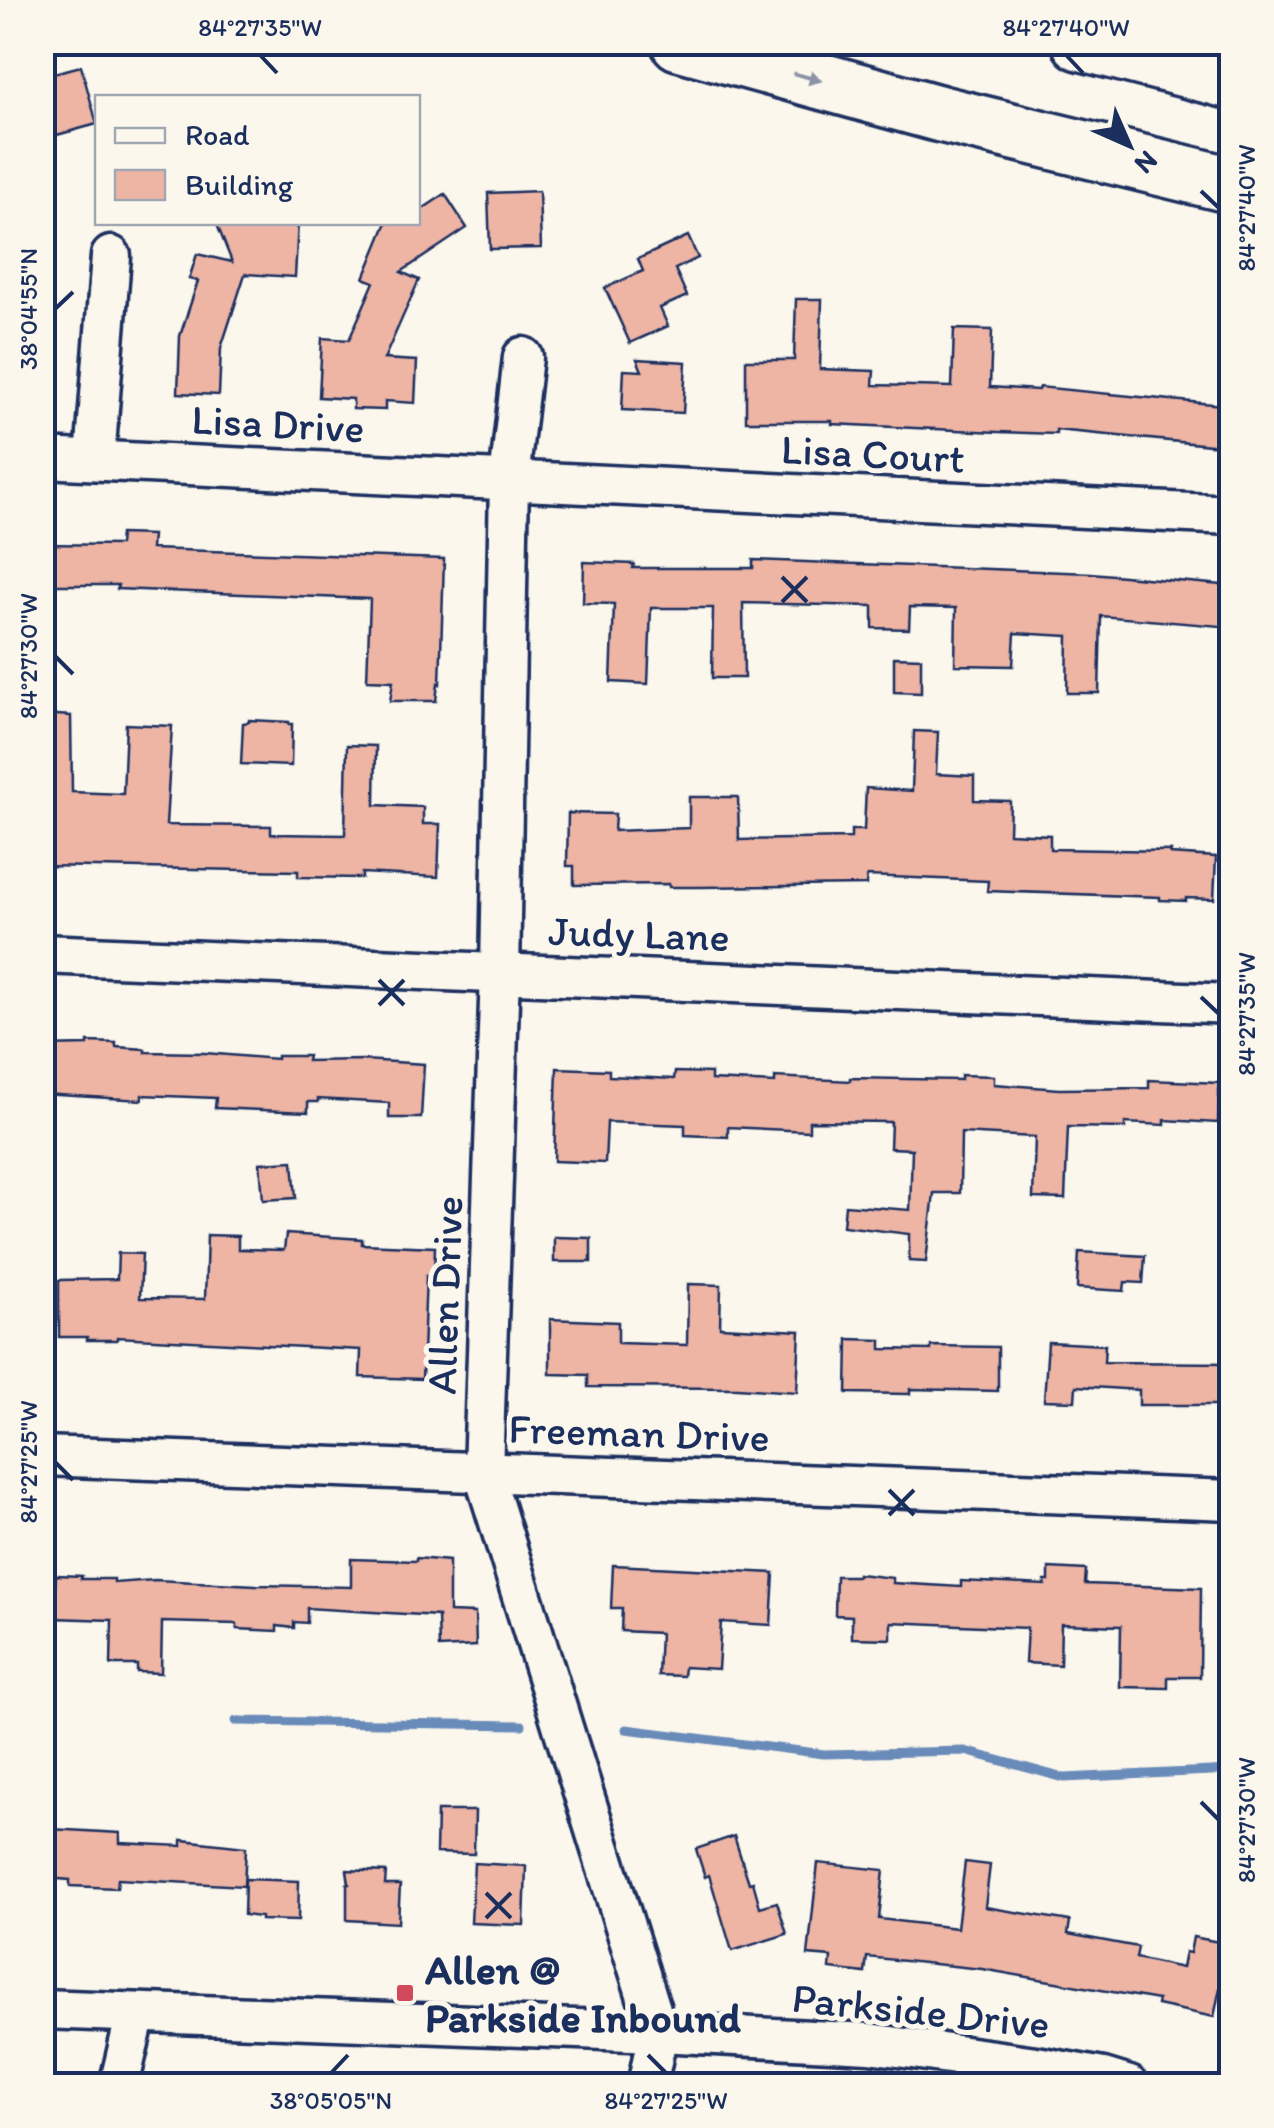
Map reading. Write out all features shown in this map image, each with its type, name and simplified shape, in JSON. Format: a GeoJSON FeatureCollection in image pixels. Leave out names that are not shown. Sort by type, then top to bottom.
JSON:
{"type":"FeatureCollection","features":[{"type":"Feature","properties":{"kind":"highway"},"geometry":{"type":"LineString","coordinates":[[679,42],[941,114],[1232,184]]}},
{"type":"Feature","properties":{"kind":"highway"},"geometry":{"type":"LineString","coordinates":[[1097,46],[1232,81]]}},
{"type":"Feature","properties":{"kind":"street"},"geometry":{"type":"LineString","coordinates":[[95,459],[110,256]]}},
{"type":"Feature","properties":{"kind":"street","name":"Allen Drive"},"geometry":{"type":"LineString","coordinates":[[523,357],[510,480],[484,1470],[658,2032],[647,2086]]}},
{"type":"Feature","properties":{"kind":"street","name":"Lisa Drive"},"geometry":{"type":"LineString","coordinates":[[42,458],[510,480]]}},
{"type":"Feature","properties":{"kind":"street","name":"Lisa Court"},"geometry":{"type":"LineString","coordinates":[[510,480],[1232,515]]}},
{"type":"Feature","properties":{"kind":"street","name":"Judy Lane"},"geometry":{"type":"LineString","coordinates":[[42,954],[1232,1004]]}},
{"type":"Feature","properties":{"kind":"street","name":"Freeman Drive"},"geometry":{"type":"LineString","coordinates":[[42,1456],[1232,1500]]}},
{"type":"Feature","properties":{"kind":"street","name":"Parkside Drive"},"geometry":{"type":"LineString","coordinates":[[42,2010],[869,2043],[1036,2066],[1129,2086]]}},
{"type":"Feature","properties":{"kind":"street"},"geometry":{"type":"LineString","coordinates":[[119,2086],[136,2013]]}},
{"type":"Feature","properties":{"kind":"building"},"geometry":{"type":"Polygon","coordinates":[[[81,66],[95,125],[42,139],[42,76],[81,66]]]}},
{"type":"Feature","properties":{"kind":"building"},"geometry":{"type":"Polygon","coordinates":[[[539,191],[541,248],[490,249],[488,193],[539,191]]]}},
{"type":"Feature","properties":{"kind":"building"},"geometry":{"type":"Polygon","coordinates":[[[445,194],[467,228],[401,272],[419,280],[384,359],[417,361],[415,403],[385,401],[385,410],[353,409],[353,399],[319,397],[322,338],[349,340],[374,282],[364,278],[386,225],[420,225],[420,211],[445,194]]]}},
{"type":"Feature","properties":{"kind":"building"},"geometry":{"type":"Polygon","coordinates":[[[217,225],[298,225],[295,277],[245,274],[221,348],[219,395],[178,393],[180,336],[198,281],[189,279],[197,254],[232,262],[217,225]]]}},
{"type":"Feature","properties":{"kind":"building"},"geometry":{"type":"Polygon","coordinates":[[[688,236],[698,258],[675,269],[687,296],[660,308],[668,326],[630,343],[605,288],[643,271],[638,259],[688,236]]]}},
{"type":"Feature","properties":{"kind":"building"},"geometry":{"type":"Polygon","coordinates":[[[796,299],[822,299],[820,369],[874,371],[873,385],[952,387],[954,329],[992,330],[990,387],[1039,387],[1232,406],[1232,447],[1056,430],[1056,434],[832,421],[746,421],[746,360],[794,360],[796,299]]]}},
{"type":"Feature","properties":{"kind":"building"},"geometry":{"type":"Polygon","coordinates":[[[637,359],[686,362],[683,413],[622,410],[624,370],[642,371],[637,359]]]}},
{"type":"Feature","properties":{"kind":"building"},"geometry":{"type":"Polygon","coordinates":[[[120,534],[152,535],[151,549],[444,559],[440,684],[436,701],[390,701],[393,681],[367,680],[370,599],[117,589],[118,585],[42,585],[42,544],[119,545],[120,534]]]}},
{"type":"Feature","properties":{"kind":"building"},"geometry":{"type":"Polygon","coordinates":[[[753,560],[1091,573],[1232,586],[1232,627],[1101,616],[1099,693],[1067,693],[1068,636],[1015,633],[1013,666],[955,665],[956,608],[910,607],[909,629],[873,628],[873,606],[743,603],[744,678],[712,678],[713,608],[651,608],[648,684],[611,682],[614,604],[583,603],[584,562],[634,564],[633,568],[753,568],[753,560]]]}},
{"type":"Feature","properties":{"kind":"building"},"geometry":{"type":"Polygon","coordinates":[[[894,657],[921,658],[921,693],[894,692],[894,657]]]}},
{"type":"Feature","properties":{"kind":"building"},"geometry":{"type":"Polygon","coordinates":[[[42,714],[71,716],[72,792],[123,794],[126,724],[172,726],[166,825],[271,826],[271,834],[345,835],[347,745],[376,746],[375,805],[423,807],[423,824],[440,824],[438,877],[362,873],[362,878],[298,877],[298,871],[46,866],[47,789],[42,789],[42,714]]]}},
{"type":"Feature","properties":{"kind":"building"},"geometry":{"type":"Polygon","coordinates":[[[249,720],[292,724],[291,766],[241,764],[243,723],[249,720]]]}},
{"type":"Feature","properties":{"kind":"building"},"geometry":{"type":"Polygon","coordinates":[[[914,731],[938,732],[936,774],[974,776],[974,800],[1010,801],[1009,833],[1050,835],[1050,849],[1171,851],[1170,854],[1216,857],[1214,899],[987,891],[988,881],[867,876],[866,885],[574,885],[574,866],[567,866],[568,813],[615,814],[614,831],[689,828],[689,797],[738,797],[739,840],[851,838],[851,830],[864,830],[866,788],[912,791],[914,731]]]}},
{"type":"Feature","properties":{"kind":"building"},"geometry":{"type":"Polygon","coordinates":[[[116,1043],[116,1047],[145,1052],[277,1059],[308,1056],[307,1061],[424,1064],[421,1118],[389,1118],[389,1103],[318,1099],[308,1102],[308,1112],[215,1108],[216,1098],[142,1095],[142,1100],[42,1094],[42,1046],[116,1043]]]}},
{"type":"Feature","properties":{"kind":"building"},"geometry":{"type":"Polygon","coordinates":[[[557,1068],[609,1070],[609,1076],[674,1079],[675,1072],[711,1073],[711,1080],[775,1083],[775,1077],[961,1080],[961,1075],[994,1076],[994,1084],[1059,1089],[1149,1088],[1149,1080],[1219,1083],[1218,1123],[1165,1120],[1165,1125],[1125,1123],[1125,1128],[1068,1127],[1065,1199],[1033,1198],[1035,1137],[961,1133],[960,1193],[934,1193],[926,1262],[909,1261],[909,1234],[843,1226],[845,1205],[910,1210],[912,1149],[890,1148],[891,1122],[809,1121],[809,1131],[728,1127],[728,1137],[685,1135],[685,1125],[607,1122],[605,1163],[554,1161],[557,1068]]]}},
{"type":"Feature","properties":{"kind":"building"},"geometry":{"type":"Polygon","coordinates":[[[293,1161],[296,1198],[263,1200],[260,1163],[293,1161]]]}},
{"type":"Feature","properties":{"kind":"building"},"geometry":{"type":"Polygon","coordinates":[[[286,1234],[362,1239],[362,1244],[435,1247],[434,1276],[426,1276],[422,1379],[360,1377],[361,1350],[59,1337],[59,1280],[117,1279],[118,1253],[142,1254],[140,1298],[205,1299],[207,1235],[238,1236],[238,1249],[284,1250],[286,1234]]]}},
{"type":"Feature","properties":{"kind":"building"},"geometry":{"type":"Polygon","coordinates":[[[554,1237],[591,1238],[591,1262],[554,1262],[554,1237]]]}},
{"type":"Feature","properties":{"kind":"building"},"geometry":{"type":"Polygon","coordinates":[[[1079,1252],[1145,1256],[1143,1283],[1125,1282],[1124,1291],[1077,1288],[1079,1252]]]}},
{"type":"Feature","properties":{"kind":"building"},"geometry":{"type":"Polygon","coordinates":[[[688,1284],[721,1285],[720,1327],[800,1331],[797,1392],[588,1387],[588,1375],[550,1374],[550,1319],[618,1322],[618,1343],[687,1345],[688,1284]]]}},
{"type":"Feature","properties":{"kind":"building"},"geometry":{"type":"Polygon","coordinates":[[[848,1339],[881,1340],[881,1349],[998,1347],[998,1391],[910,1389],[910,1394],[847,1393],[848,1339]]]}},
{"type":"Feature","properties":{"kind":"building"},"geometry":{"type":"Polygon","coordinates":[[[1048,1342],[1105,1345],[1104,1362],[1232,1363],[1232,1405],[1139,1405],[1139,1390],[1076,1386],[1075,1401],[1044,1400],[1048,1342]]]}},
{"type":"Feature","properties":{"kind":"building"},"geometry":{"type":"Polygon","coordinates":[[[351,1559],[449,1561],[449,1612],[475,1613],[476,1646],[439,1648],[438,1616],[307,1608],[307,1623],[294,1622],[294,1628],[277,1626],[277,1631],[237,1629],[237,1624],[162,1622],[161,1673],[137,1672],[137,1665],[111,1665],[112,1620],[53,1618],[56,1575],[114,1579],[114,1583],[155,1580],[351,1587],[351,1559]]]}},
{"type":"Feature","properties":{"kind":"building"},"geometry":{"type":"Polygon","coordinates":[[[613,1565],[774,1573],[771,1625],[721,1622],[718,1669],[684,1667],[683,1676],[658,1675],[660,1633],[621,1631],[622,1608],[611,1608],[613,1565]]]}},
{"type":"Feature","properties":{"kind":"building"},"geometry":{"type":"Polygon","coordinates":[[[1049,1568],[1086,1570],[1085,1584],[1201,1588],[1200,1677],[1168,1677],[1168,1688],[1120,1687],[1121,1626],[1061,1624],[1060,1665],[1025,1663],[1027,1628],[891,1622],[891,1639],[852,1638],[852,1616],[835,1615],[836,1576],[858,1574],[893,1578],[893,1583],[961,1587],[961,1581],[1045,1585],[1049,1568]]]}},
{"type":"Feature","properties":{"kind":"building"},"geometry":{"type":"Polygon","coordinates":[[[437,1811],[475,1811],[474,1854],[436,1853],[437,1811]]]}},
{"type":"Feature","properties":{"kind":"building"},"geometry":{"type":"Polygon","coordinates":[[[50,1829],[120,1833],[120,1843],[182,1846],[182,1840],[246,1847],[244,1886],[118,1879],[117,1888],[70,1886],[70,1880],[47,1878],[50,1829]]]}},
{"type":"Feature","properties":{"kind":"building"},"geometry":{"type":"Polygon","coordinates":[[[734,1836],[760,1907],[777,1902],[787,1934],[732,1951],[709,1875],[705,1877],[696,1849],[734,1836]]]}},
{"type":"Feature","properties":{"kind":"building"},"geometry":{"type":"Polygon","coordinates":[[[965,1862],[990,1865],[985,1907],[1070,1921],[1068,1934],[1138,1947],[1136,1958],[1182,1968],[1193,1937],[1229,1944],[1214,2017],[1157,2005],[1158,2000],[982,1969],[867,1957],[865,1973],[830,1969],[831,1957],[808,1955],[818,1863],[884,1870],[879,1919],[957,1928],[965,1862]]]}},
{"type":"Feature","properties":{"kind":"building"},"geometry":{"type":"Polygon","coordinates":[[[474,1863],[526,1866],[524,1925],[471,1923],[474,1863]]]}},
{"type":"Feature","properties":{"kind":"building"},"geometry":{"type":"Polygon","coordinates":[[[347,1870],[386,1872],[385,1885],[400,1885],[398,1923],[347,1920],[347,1870]]]}},
{"type":"Feature","properties":{"kind":"building"},"geometry":{"type":"Polygon","coordinates":[[[245,1879],[299,1881],[298,1921],[261,1920],[244,1915],[245,1879]]]}},
{"type":"Feature","properties":{"kind":"waterway"},"geometry":{"type":"LineString","coordinates":[[236,1721],[522,1725]]}},
{"type":"Feature","properties":{"kind":"waterway"},"geometry":{"type":"LineString","coordinates":[[626,1729],[824,1754],[965,1751],[1064,1778],[1232,1770]]}},
{"type":"Feature","properties":{"kind":"place","name":"Allen @ Parkside Inbound"},"geometry":{"type":"Point","coordinates":[405,1993]}}]}
